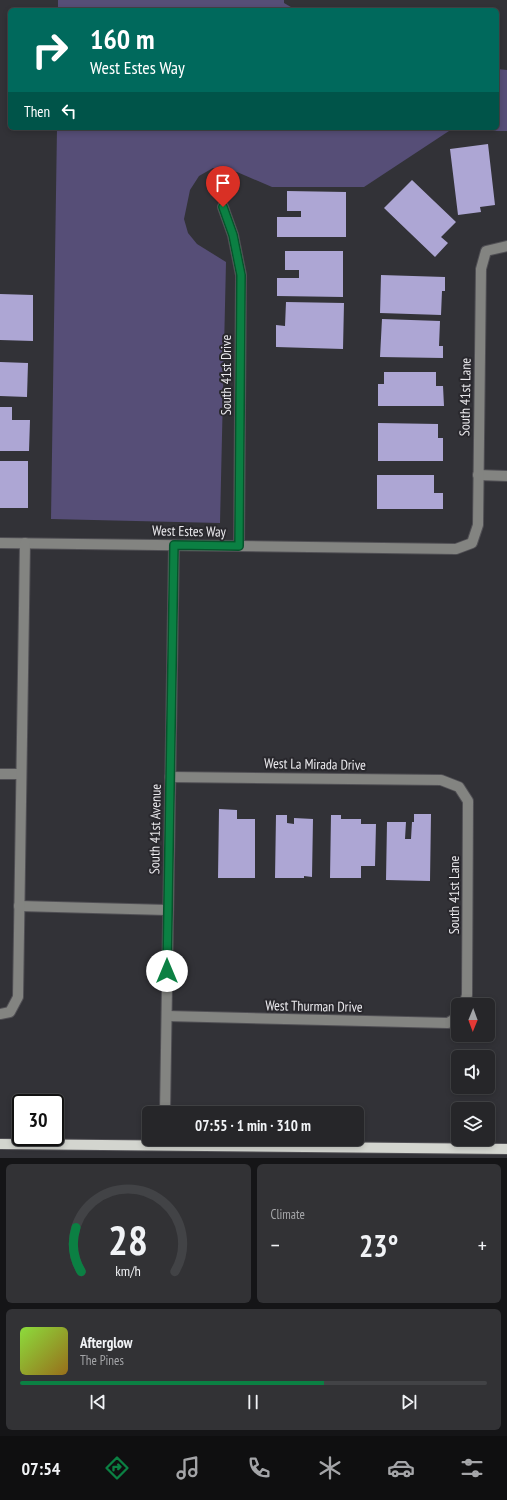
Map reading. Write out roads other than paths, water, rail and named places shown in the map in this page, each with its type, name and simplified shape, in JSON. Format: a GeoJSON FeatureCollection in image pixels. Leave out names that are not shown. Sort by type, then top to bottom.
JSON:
{"type":"FeatureCollection","features":[{"type":"Feature","properties":{"kind":"main road"},"geometry":{"type":"LineString","coordinates":[[0,1144],[142,1142]]}},
{"type":"Feature","properties":{"kind":"main road"},"geometry":{"type":"LineString","coordinates":[[360,1146],[507,1149]]}},
{"type":"Feature","properties":{"kind":"street","name":"South 41st Drive"},"geometry":{"type":"LineString","coordinates":[[223,207],[233,235],[241,275],[239,546]]}},
{"type":"Feature","properties":{"kind":"street","name":"South 41st Lane"},"geometry":{"type":"LineString","coordinates":[[472,543],[478,526],[481,268],[486,251],[507,246]]}},
{"type":"Feature","properties":{"kind":"street"},"geometry":{"type":"LineString","coordinates":[[478,475],[507,476]]}},
{"type":"Feature","properties":{"kind":"street","name":"West Estes Way"},"geometry":{"type":"LineString","coordinates":[[0,543],[456,549],[472,543]]}},
{"type":"Feature","properties":{"kind":"street"},"geometry":{"type":"LineString","coordinates":[[5,1013],[18,997],[25,543]]}},
{"type":"Feature","properties":{"kind":"street","name":"South 41st Avenue"},"geometry":{"type":"LineString","coordinates":[[165,1106],[167,910],[174,545]]}},
{"type":"Feature","properties":{"kind":"street"},"geometry":{"type":"LineString","coordinates":[[0,774],[21,774]]}},
{"type":"Feature","properties":{"kind":"street","name":"West La Mirada Drive"},"geometry":{"type":"LineString","coordinates":[[170,777],[441,780],[459,786]]}},
{"type":"Feature","properties":{"kind":"street","name":"South 41st Lane"},"geometry":{"type":"LineString","coordinates":[[459,786],[468,801],[466,998]]}},
{"type":"Feature","properties":{"kind":"street"},"geometry":{"type":"LineString","coordinates":[[19,906],[167,910]]}},
{"type":"Feature","properties":{"kind":"street","name":"West Thurman Drive"},"geometry":{"type":"LineString","coordinates":[[167,1016],[448,1023],[451,1021]]}}]}
